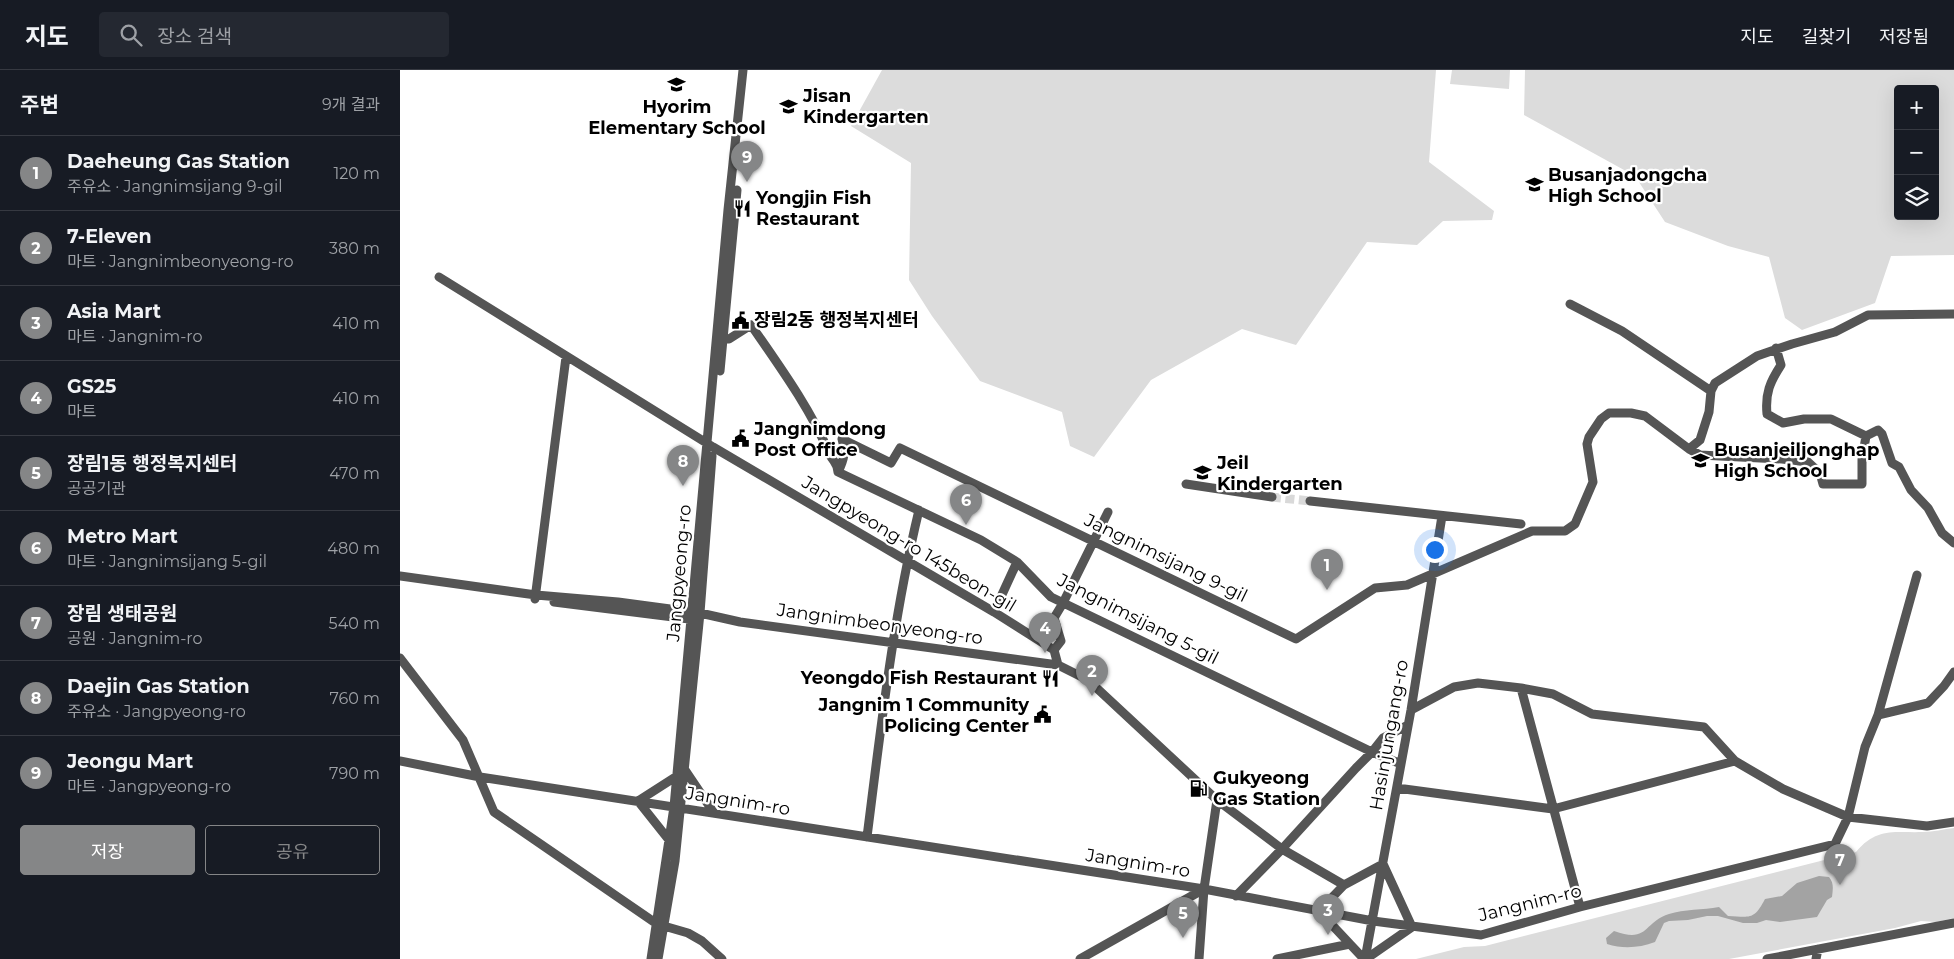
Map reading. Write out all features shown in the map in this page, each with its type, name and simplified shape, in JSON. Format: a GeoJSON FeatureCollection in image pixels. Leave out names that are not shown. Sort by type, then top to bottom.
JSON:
{"type":"FeatureCollection","features":[{"type":"Feature","properties":{"kind":"street","name":"Jangpyeong-ro"},"geometry":{"type":"LineString","coordinates":[[743,70],[744,96]]}},
{"type":"Feature","properties":{"kind":"street","name":"Jangpyeong-ro"},"geometry":{"type":"LineString","coordinates":[[651,959],[675,861],[681,773],[733,192],[744,96],[749,70]]}},
{"type":"Feature","properties":{"kind":"street","name":"Jangpyeong-ro 145beon-gil"},"geometry":{"type":"LineString","coordinates":[[439,277],[710,445],[907,559],[1054,650]]}},
{"type":"Feature","properties":{"kind":"street"},"geometry":{"type":"LineString","coordinates":[[1570,304],[1622,331],[1711,391]]}},
{"type":"Feature","properties":{"kind":"street"},"geometry":{"type":"LineString","coordinates":[[1689,450],[1700,440],[1709,412],[1711,391],[1715,383],[1757,356],[1776,348],[1836,332],[1868,315],[1954,314]]}},
{"type":"Feature","properties":{"kind":"street"},"geometry":{"type":"LineString","coordinates":[[720,338],[729,339],[751,325],[815,422],[832,458],[837,463],[838,472]]}},
{"type":"Feature","properties":{"kind":"street"},"geometry":{"type":"LineString","coordinates":[[1776,348],[1781,364],[1771,380],[1766,398],[1767,414],[1783,423],[1804,419],[1831,419],[1866,436]]}},
{"type":"Feature","properties":{"kind":"street"},"geometry":{"type":"LineString","coordinates":[[536,598],[566,357]]}},
{"type":"Feature","properties":{"kind":"street"},"geometry":{"type":"LineString","coordinates":[[1432,575],[1532,531],[1565,531],[1575,524],[1593,482],[1587,444],[1589,437],[1602,419],[1609,413],[1631,413],[1645,416],[1689,450],[1700,455],[1808,462],[1820,473],[1823,484],[1862,484],[1862,460],[1866,436]]}},
{"type":"Feature","properties":{"kind":"street"},"geometry":{"type":"LineString","coordinates":[[1866,436],[1878,430],[1882,434],[1892,463],[1899,467],[1911,490],[1928,508],[1942,533],[1954,543]]}},
{"type":"Feature","properties":{"kind":"street","name":"Jangnimsijang 9-gil"},"geometry":{"type":"LineString","coordinates":[[838,472],[845,449],[842,439],[891,463],[900,448],[1296,639],[1375,588],[1407,585],[1432,575]]}},
{"type":"Feature","properties":{"kind":"street","name":"Jangnimsijang 5-gil"},"geometry":{"type":"LineString","coordinates":[[838,472],[982,540],[1017,562],[1051,597],[1372,752],[1401,764]]}},
{"type":"Feature","properties":{"kind":"street"},"geometry":{"type":"LineString","coordinates":[[1186,484],[1272,497]]}},
{"type":"Feature","properties":{"kind":"street"},"geometry":{"type":"LineString","coordinates":[[1310,501],[1521,524]]}},
{"type":"Feature","properties":{"kind":"street"},"geometry":{"type":"LineString","coordinates":[[867,837],[892,643],[907,559],[919,510]]}},
{"type":"Feature","properties":{"kind":"street"},"geometry":{"type":"LineString","coordinates":[[1058,665],[1054,650],[1061,641],[1054,618],[1108,512]]}},
{"type":"Feature","properties":{"kind":"street","name":"Hasinjungang-ro"},"geometry":{"type":"LineString","coordinates":[[1365,959],[1411,710],[1442,516]]}},
{"type":"Feature","properties":{"kind":"street"},"geometry":{"type":"LineString","coordinates":[[994,612],[1017,562]]}},
{"type":"Feature","properties":{"kind":"street"},"geometry":{"type":"LineString","coordinates":[[1848,817],[1865,747],[1878,715],[1917,575]]}},
{"type":"Feature","properties":{"kind":"street"},"geometry":{"type":"LineString","coordinates":[[400,576],[536,598]]}},
{"type":"Feature","properties":{"kind":"street"},"geometry":{"type":"LineString","coordinates":[[400,581],[536,598],[618,602],[696,616]]}},
{"type":"Feature","properties":{"kind":"street","name":"Jangnimbeonyeong-ro"},"geometry":{"type":"LineString","coordinates":[[696,616],[1058,665],[1088,680],[1217,800],[1282,850],[1344,885]]}},
{"type":"Feature","properties":{"kind":"street"},"geometry":{"type":"LineString","coordinates":[[400,658],[463,740],[494,812],[660,925],[688,933],[702,941],[722,959]]}},
{"type":"Feature","properties":{"kind":"street"},"geometry":{"type":"LineString","coordinates":[[1878,715],[1928,703],[1954,672]]}},
{"type":"Feature","properties":{"kind":"street"},"geometry":{"type":"LineString","coordinates":[[1411,710],[1454,687],[1478,683],[1553,694],[1592,714],[1704,728],[1735,761],[1783,789],[1848,817],[1927,826],[1954,822]]}},
{"type":"Feature","properties":{"kind":"street"},"geometry":{"type":"LineString","coordinates":[[1521,688],[1580,907]]}},
{"type":"Feature","properties":{"kind":"street"},"geometry":{"type":"LineString","coordinates":[[1236,896],[1282,850],[1383,738],[1408,725]]}},
{"type":"Feature","properties":{"kind":"street","name":"Jangnim-ro"},"geometry":{"type":"LineString","coordinates":[[400,761],[480,777],[1204,890],[1373,921],[1481,934],[1580,907],[1835,844],[1848,817]]}},
{"type":"Feature","properties":{"kind":"street"},"geometry":{"type":"LineString","coordinates":[[1397,788],[1553,809],[1735,761]]}},
{"type":"Feature","properties":{"kind":"street"},"geometry":{"type":"LineString","coordinates":[[669,840],[638,801],[681,773],[714,813]]}},
{"type":"Feature","properties":{"kind":"street"},"geometry":{"type":"LineString","coordinates":[[1199,959],[1204,890],[1217,800]]}},
{"type":"Feature","properties":{"kind":"street","name":"Jangpyeong-ro"},"geometry":{"type":"LineString","coordinates":[[658,959],[669,840],[678,808]]}},
{"type":"Feature","properties":{"kind":"street"},"geometry":{"type":"LineString","coordinates":[[1383,864],[1412,927],[1365,959],[1319,911],[1344,885],[1383,864]]}},
{"type":"Feature","properties":{"kind":"street"},"geometry":{"type":"LineString","coordinates":[[1080,959],[1204,890]]}},
{"type":"Feature","properties":{"kind":"street"},"geometry":{"type":"LineString","coordinates":[[1767,959],[1954,923]]}},
{"type":"Feature","properties":{"kind":"street"},"geometry":{"type":"LineString","coordinates":[[1277,959],[1350,944]]}},
{"type":"Feature","properties":{"kind":"street"},"geometry":{"type":"LineString","coordinates":[[1816,959],[1818,949]]}},
{"type":"Feature","properties":{"kind":"shaded area"},"geometry":{"type":"Polygon","coordinates":[[[882,70],[1436,70],[1429,162],[1494,211],[1492,220],[1443,221],[1417,245],[1367,242],[1296,345],[1242,329],[1151,380],[1094,457],[1070,446],[1062,412],[980,381],[932,316],[909,280],[911,163],[851,126],[882,70]]]}},
{"type":"Feature","properties":{"kind":"shaded area"},"geometry":{"type":"Polygon","coordinates":[[[1452,70],[1510,70],[1509,89],[1450,84],[1452,70]]]}},
{"type":"Feature","properties":{"kind":"shaded area"},"geometry":{"type":"Polygon","coordinates":[[[1525,70],[1954,70],[1954,255],[1891,256],[1875,303],[1802,330],[1785,318],[1769,257],[1728,246],[1665,222],[1635,176],[1524,115],[1525,70]]]}},
{"type":"Feature","properties":{"kind":"shaded area"},"geometry":{"type":"Polygon","coordinates":[[[1954,828],[1954,918],[1936,922],[1921,921],[1895,928],[1729,959],[1416,959],[1464,947],[1485,946],[1856,852],[1871,838],[1886,833],[1927,832],[1954,828]]]}},
{"type":"Feature","properties":{"kind":"shaded area"},"geometry":{"type":"Polygon","coordinates":[[[1819,876],[1829,877],[1833,889],[1832,897],[1827,900],[1817,917],[1780,922],[1766,920],[1757,923],[1743,923],[1718,916],[1707,916],[1664,923],[1655,942],[1649,944],[1625,947],[1607,944],[1606,938],[1614,931],[1634,935],[1645,930],[1661,918],[1675,912],[1719,907],[1728,916],[1751,916],[1758,911],[1765,899],[1782,896],[1797,883],[1819,876]]]}},
{"type":"Feature","properties":{"kind":"tunnel"},"geometry":{"type":"LineString","coordinates":[[1272,497],[1310,501]]}},
{"type":"Feature","properties":{"kind":"place","name":"Hyorim Elementary School"},"geometry":{"type":"Point","coordinates":[677,84]}},
{"type":"Feature","properties":{"kind":"place","name":"Jisan Kindergarten"},"geometry":{"type":"Point","coordinates":[789,106]}},
{"type":"Feature","properties":{"kind":"place","name":"Jeongu Mart"},"geometry":{"type":"Point","coordinates":[747,182]}},
{"type":"Feature","properties":{"kind":"place","name":"Busanjadongcha High School"},"geometry":{"type":"Point","coordinates":[1534,185]}},
{"type":"Feature","properties":{"kind":"place","name":"Yongjin Fish Restaurant"},"geometry":{"type":"Point","coordinates":[742,208]}},
{"type":"Feature","properties":{"kind":"place","name":"장림2동 행정복지센터"},"geometry":{"type":"Point","coordinates":[740,320]}},
{"type":"Feature","properties":{"kind":"place","name":"Jangnimdong Post Office"},"geometry":{"type":"Point","coordinates":[740,439]}},
{"type":"Feature","properties":{"kind":"place","name":"Busanjeiljonghap High School"},"geometry":{"type":"Point","coordinates":[1700,460]}},
{"type":"Feature","properties":{"kind":"place","name":"Jeil Kindergarten"},"geometry":{"type":"Point","coordinates":[1203,473]}},
{"type":"Feature","properties":{"kind":"place","name":"Daejin Gas Station"},"geometry":{"type":"Point","coordinates":[683,486]}},
{"type":"Feature","properties":{"kind":"place","name":"Metro Mart"},"geometry":{"type":"Point","coordinates":[966,525]}},
{"type":"Feature","properties":{"kind":"place","name":"Daeheung Gas Station"},"geometry":{"type":"Point","coordinates":[1327,590]}},
{"type":"Feature","properties":{"kind":"place","name":"GS25"},"geometry":{"type":"Point","coordinates":[1045,653]}},
{"type":"Feature","properties":{"kind":"place","name":"Yeongdo Fish Restaurant"},"geometry":{"type":"Point","coordinates":[1051,678]}},
{"type":"Feature","properties":{"kind":"place","name":"7-Eleven"},"geometry":{"type":"Point","coordinates":[1092,696]}},
{"type":"Feature","properties":{"kind":"place","name":"Jangnim 1 Community Policing Center"},"geometry":{"type":"Point","coordinates":[1043,715]}},
{"type":"Feature","properties":{"kind":"place","name":"Gukyeong Gas Station"},"geometry":{"type":"Point","coordinates":[1199,788]}},
{"type":"Feature","properties":{"kind":"place","name":"장림 생태공원"},"geometry":{"type":"Point","coordinates":[1840,885]}},
{"type":"Feature","properties":{"kind":"place","name":"Asia Mart"},"geometry":{"type":"Point","coordinates":[1328,935]}},
{"type":"Feature","properties":{"kind":"place","name":"장림1동 행정복지센터"},"geometry":{"type":"Point","coordinates":[1183,938]}}]}
